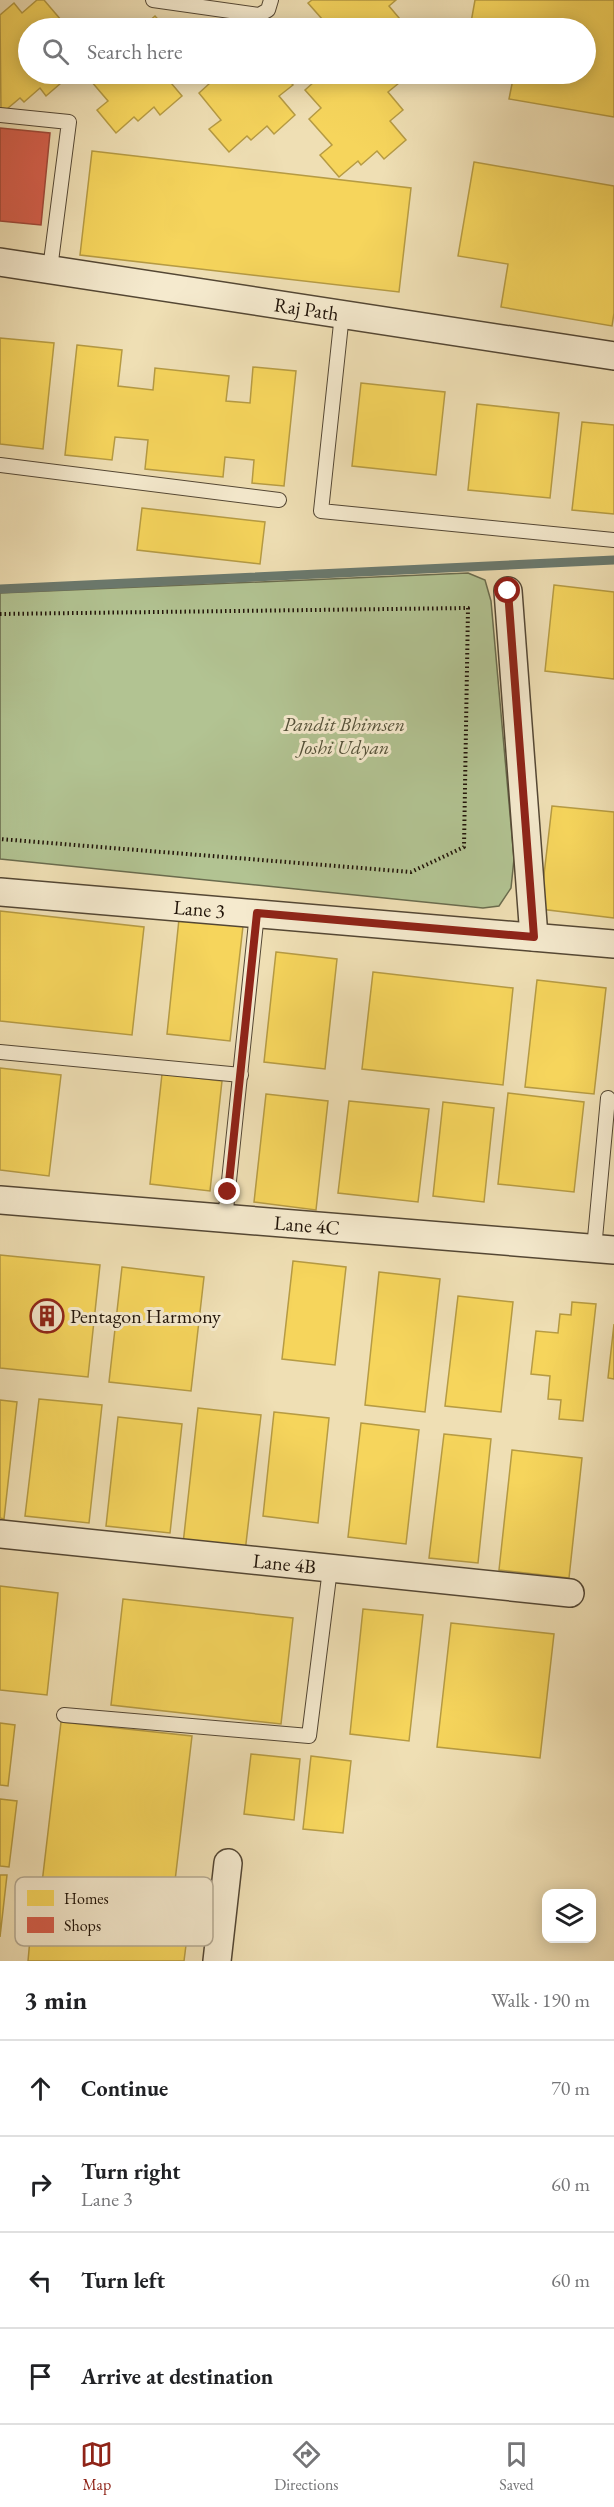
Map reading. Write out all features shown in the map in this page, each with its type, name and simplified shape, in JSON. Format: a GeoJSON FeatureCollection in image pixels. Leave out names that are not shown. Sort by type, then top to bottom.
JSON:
{"type":"FeatureCollection","features":[{"type":"Feature","properties":{"kind":"street","name":"Raj Path"},"geometry":{"type":"LineString","coordinates":[[0,262],[614,356]]}},
{"type":"Feature","properties":{"kind":"street"},"geometry":{"type":"LineString","coordinates":[[508,591],[534,937]]}},
{"type":"Feature","properties":{"kind":"street","name":"Lane 3"},"geometry":{"type":"LineString","coordinates":[[0,892],[614,944]]}},
{"type":"Feature","properties":{"kind":"street","name":"Lane 4C"},"geometry":{"type":"LineString","coordinates":[[0,1200],[604,1250]]}},
{"type":"Feature","properties":{"kind":"street","name":"Lane 4B"},"geometry":{"type":"LineString","coordinates":[[0,1534],[570,1593]]}},
{"type":"Feature","properties":{"kind":"street"},"geometry":{"type":"LineString","coordinates":[[217,1961],[228,1863]]}},
{"type":"Feature","properties":{"kind":"lane"},"geometry":{"type":"LineString","coordinates":[[153,0],[259,15],[268,10],[271,0]]}},
{"type":"Feature","properties":{"kind":"lane"},"geometry":{"type":"LineString","coordinates":[[0,115],[69,122],[50,269]]}},
{"type":"Feature","properties":{"kind":"lane"},"geometry":{"type":"LineString","coordinates":[[342,314],[321,511],[614,540]]}},
{"type":"Feature","properties":{"kind":"lane"},"geometry":{"type":"LineString","coordinates":[[0,465],[279,500]]}},
{"type":"Feature","properties":{"kind":"lane"},"geometry":{"type":"LineString","coordinates":[[225,1219],[257,913]]}},
{"type":"Feature","properties":{"kind":"lane"},"geometry":{"type":"LineString","coordinates":[[0,1052],[241,1075]]}},
{"type":"Feature","properties":{"kind":"lane"},"geometry":{"type":"LineString","coordinates":[[604,1250],[608,1098]]}},
{"type":"Feature","properties":{"kind":"lane"},"geometry":{"type":"LineString","coordinates":[[64,1715],[309,1736],[330,1569]]}},
{"type":"Feature","properties":{"kind":"path"},"geometry":{"type":"LineString","coordinates":[[0,614],[468,608],[464,846],[411,872],[0,839]]}},
{"type":"Feature","properties":{"kind":"green space","name":"Pandit Bhimsen Joshi Udyan"},"geometry":{"type":"Polygon","coordinates":[[[468,573],[485,580],[491,601],[514,859],[511,888],[499,906],[483,908],[0,859],[0,593],[468,573]]]}},
{"type":"Feature","properties":{"kind":"building: Homes"},"geometry":{"type":"Polygon","coordinates":[[[37,0],[44,0],[59,18],[18,18],[18,84],[60,84],[46,96],[40,88],[24,102],[20,98],[1,114],[0,15],[14,3],[22,13],[37,0]]]}},
{"type":"Feature","properties":{"kind":"building: Homes"},"geometry":{"type":"Polygon","coordinates":[[[312,0],[396,0],[389,6],[399,18],[321,18],[308,3],[312,0]]]}},
{"type":"Feature","properties":{"kind":"building: Homes"},"geometry":{"type":"Polygon","coordinates":[[[475,0],[614,0],[614,117],[509,99],[512,84],[596,84],[596,18],[472,18],[475,0]]]}},
{"type":"Feature","properties":{"kind":"building: Homes"},"geometry":{"type":"Polygon","coordinates":[[[94,84],[172,84],[182,96],[160,115],[154,107],[138,121],[134,117],[116,133],[97,110],[108,101],[94,84]]]}},
{"type":"Feature","properties":{"kind":"building: Homes"},"geometry":{"type":"Polygon","coordinates":[[[209,84],[292,84],[279,96],[295,115],[274,134],[267,126],[251,140],[247,136],[229,152],[209,129],[221,120],[199,93],[209,84]]]}},
{"type":"Feature","properties":{"kind":"building: Homes"},"geometry":{"type":"Polygon","coordinates":[[[312,84],[398,84],[388,92],[403,110],[390,121],[406,140],[384,159],[377,151],[361,165],[358,161],[339,177],[320,155],[332,145],[309,119],[321,108],[305,90],[312,84]]]}},
{"type":"Feature","properties":{"kind":"building: Homes"},"geometry":{"type":"Polygon","coordinates":[[[92,151],[411,188],[399,292],[80,255],[92,151]]]}},
{"type":"Feature","properties":{"kind":"building: Homes"},"geometry":{"type":"Polygon","coordinates":[[[474,162],[614,186],[614,313],[612,326],[501,307],[508,264],[458,256],[474,162]]]}},
{"type":"Feature","properties":{"kind":"building: Homes"},"geometry":{"type":"Polygon","coordinates":[[[0,338],[54,343],[43,449],[0,444],[0,338]]]}},
{"type":"Feature","properties":{"kind":"building: Homes"},"geometry":{"type":"Polygon","coordinates":[[[77,345],[122,350],[118,386],[153,390],[155,368],[229,376],[226,401],[250,403],[253,367],[296,371],[284,486],[252,483],[254,460],[225,457],[223,477],[145,469],[148,440],[115,437],[112,460],[65,455],[77,345]]]}},
{"type":"Feature","properties":{"kind":"building: Homes"},"geometry":{"type":"Polygon","coordinates":[[[361,383],[445,392],[436,475],[352,466],[361,383]]]}},
{"type":"Feature","properties":{"kind":"building: Homes"},"geometry":{"type":"Polygon","coordinates":[[[477,404],[559,413],[550,498],[468,490],[477,404]]]}},
{"type":"Feature","properties":{"kind":"building: Homes"},"geometry":{"type":"Polygon","coordinates":[[[582,422],[614,425],[614,514],[572,510],[582,422]]]}},
{"type":"Feature","properties":{"kind":"building: Homes"},"geometry":{"type":"Polygon","coordinates":[[[142,508],[265,522],[260,564],[137,550],[142,508]]]}},
{"type":"Feature","properties":{"kind":"building: Homes"},"geometry":{"type":"Polygon","coordinates":[[[554,585],[614,592],[614,679],[545,671],[554,585]]]}},
{"type":"Feature","properties":{"kind":"building: Homes"},"geometry":{"type":"Polygon","coordinates":[[[552,806],[614,812],[614,918],[540,909],[552,806]]]}},
{"type":"Feature","properties":{"kind":"building: Homes"},"geometry":{"type":"Polygon","coordinates":[[[0,911],[144,927],[132,1035],[0,1021],[0,911]]]}},
{"type":"Feature","properties":{"kind":"building: Homes"},"geometry":{"type":"Polygon","coordinates":[[[179,919],[243,926],[230,1041],[167,1034],[179,919]]]}},
{"type":"Feature","properties":{"kind":"building: Homes"},"geometry":{"type":"Polygon","coordinates":[[[276,952],[337,959],[325,1069],[264,1062],[276,952]]]}},
{"type":"Feature","properties":{"kind":"building: Homes"},"geometry":{"type":"Polygon","coordinates":[[[373,972],[513,988],[503,1085],[362,1069],[373,972]]]}},
{"type":"Feature","properties":{"kind":"building: Homes"},"geometry":{"type":"Polygon","coordinates":[[[537,980],[606,988],[594,1094],[525,1087],[537,980]]]}},
{"type":"Feature","properties":{"kind":"building: Homes"},"geometry":{"type":"Polygon","coordinates":[[[0,1068],[61,1075],[49,1176],[0,1170],[0,1068]]]}},
{"type":"Feature","properties":{"kind":"building: Homes"},"geometry":{"type":"Polygon","coordinates":[[[162,1074],[222,1081],[210,1191],[150,1184],[162,1074]]]}},
{"type":"Feature","properties":{"kind":"building: Homes"},"geometry":{"type":"Polygon","coordinates":[[[508,1093],[584,1102],[574,1192],[498,1184],[508,1093]]]}},
{"type":"Feature","properties":{"kind":"building: Homes"},"geometry":{"type":"Polygon","coordinates":[[[266,1094],[328,1101],[316,1210],[254,1202],[266,1094]]]}},
{"type":"Feature","properties":{"kind":"building: Homes"},"geometry":{"type":"Polygon","coordinates":[[[349,1101],[429,1109],[418,1202],[338,1193],[349,1101]]]}},
{"type":"Feature","properties":{"kind":"building: Homes"},"geometry":{"type":"Polygon","coordinates":[[[443,1102],[494,1108],[484,1202],[433,1196],[443,1102]]]}},
{"type":"Feature","properties":{"kind":"building: Homes","name":"Pentagon Harmony"},"geometry":{"type":"Polygon","coordinates":[[[0,1255],[100,1265],[88,1377],[0,1368],[0,1255]]]}},
{"type":"Feature","properties":{"kind":"building: Homes"},"geometry":{"type":"Polygon","coordinates":[[[293,1261],[346,1267],[335,1365],[282,1359],[293,1261]]]}},
{"type":"Feature","properties":{"kind":"building: Homes"},"geometry":{"type":"Polygon","coordinates":[[[122,1267],[204,1277],[191,1391],[109,1382],[122,1267]]]}},
{"type":"Feature","properties":{"kind":"building: Homes"},"geometry":{"type":"Polygon","coordinates":[[[379,1272],[440,1279],[425,1412],[365,1405],[379,1272]]]}},
{"type":"Feature","properties":{"kind":"building: Homes"},"geometry":{"type":"Polygon","coordinates":[[[458,1296],[513,1302],[501,1412],[445,1406],[458,1296]]]}},
{"type":"Feature","properties":{"kind":"building: Homes"},"geometry":{"type":"Polygon","coordinates":[[[572,1302],[596,1304],[583,1421],[559,1419],[561,1400],[548,1399],[550,1376],[531,1374],[536,1331],[558,1333],[560,1314],[571,1315],[572,1302]]]}},
{"type":"Feature","properties":{"kind":"building: Homes"},"geometry":{"type":"Polygon","coordinates":[[[614,1324],[614,1379],[608,1378],[614,1324]]]}},
{"type":"Feature","properties":{"kind":"building: Homes"},"geometry":{"type":"Polygon","coordinates":[[[39,1399],[102,1405],[89,1523],[25,1516],[39,1399]]]}},
{"type":"Feature","properties":{"kind":"building: Homes"},"geometry":{"type":"Polygon","coordinates":[[[0,1400],[17,1402],[4,1519],[0,1518],[0,1400]]]}},
{"type":"Feature","properties":{"kind":"building: Homes"},"geometry":{"type":"Polygon","coordinates":[[[198,1408],[261,1415],[245,1552],[183,1544],[198,1408]]]}},
{"type":"Feature","properties":{"kind":"building: Homes"},"geometry":{"type":"Polygon","coordinates":[[[274,1412],[329,1418],[318,1523],[263,1516],[274,1412]]]}},
{"type":"Feature","properties":{"kind":"building: Homes"},"geometry":{"type":"Polygon","coordinates":[[[118,1417],[182,1424],[170,1533],[106,1526],[118,1417]]]}},
{"type":"Feature","properties":{"kind":"building: Homes"},"geometry":{"type":"Polygon","coordinates":[[[361,1423],[419,1430],[406,1544],[348,1537],[361,1423]]]}},
{"type":"Feature","properties":{"kind":"building: Homes"},"geometry":{"type":"Polygon","coordinates":[[[444,1434],[491,1439],[478,1563],[429,1558],[444,1434]]]}},
{"type":"Feature","properties":{"kind":"building: Homes"},"geometry":{"type":"Polygon","coordinates":[[[512,1450],[582,1458],[569,1578],[499,1570],[512,1450]]]}},
{"type":"Feature","properties":{"kind":"building: Homes"},"geometry":{"type":"Polygon","coordinates":[[[0,1586],[58,1593],[47,1695],[0,1690],[0,1586]]]}},
{"type":"Feature","properties":{"kind":"building: Homes"},"geometry":{"type":"Polygon","coordinates":[[[123,1599],[293,1618],[281,1724],[111,1705],[123,1599]]]}},
{"type":"Feature","properties":{"kind":"building: Homes"},"geometry":{"type":"Polygon","coordinates":[[[363,1609],[423,1615],[409,1741],[350,1734],[363,1609]]]}},
{"type":"Feature","properties":{"kind":"building: Homes"},"geometry":{"type":"Polygon","coordinates":[[[451,1623],[554,1634],[540,1758],[437,1747],[451,1623]]]}},
{"type":"Feature","properties":{"kind":"building: Homes"},"geometry":{"type":"Polygon","coordinates":[[[61,1722],[192,1736],[175,1877],[43,1877],[61,1722]]]}},
{"type":"Feature","properties":{"kind":"building: Homes"},"geometry":{"type":"Polygon","coordinates":[[[0,1723],[15,1725],[8,1786],[0,1785],[0,1723]]]}},
{"type":"Feature","properties":{"kind":"building: Homes"},"geometry":{"type":"Polygon","coordinates":[[[251,1754],[300,1759],[294,1820],[244,1814],[251,1754]]]}},
{"type":"Feature","properties":{"kind":"building: Homes"},"geometry":{"type":"Polygon","coordinates":[[[311,1756],[351,1761],[343,1833],[303,1829],[311,1756]]]}},
{"type":"Feature","properties":{"kind":"building: Homes"},"geometry":{"type":"Polygon","coordinates":[[[0,1799],[17,1801],[9,1867],[0,1866],[0,1799]]]}},
{"type":"Feature","properties":{"kind":"building: Homes"},"geometry":{"type":"Polygon","coordinates":[[[0,1875],[7,1875],[0,1937],[0,1875]]]}},
{"type":"Feature","properties":{"kind":"building: Homes"},"geometry":{"type":"Polygon","coordinates":[[[29,1946],[186,1946],[184,1961],[28,1961],[29,1946]]]}},
{"type":"Feature","properties":{"kind":"building: Shops"},"geometry":{"type":"Polygon","coordinates":[[[0,128],[50,133],[41,225],[0,221],[0,128]]]}},
{"type":"Feature","properties":{"kind":"waterway"},"geometry":{"type":"LineString","coordinates":[[0,589],[614,560]]}},
{"type":"Feature","properties":{"kind":"place","name":"Pentagon Harmony"},"geometry":{"type":"Point","coordinates":[47,1316]}},
{"type":"Feature","properties":{"kind":"route"},"geometry":{"type":"LineString","coordinates":[[228,1192],[257,913],[534,937],[508,591]]}}]}
